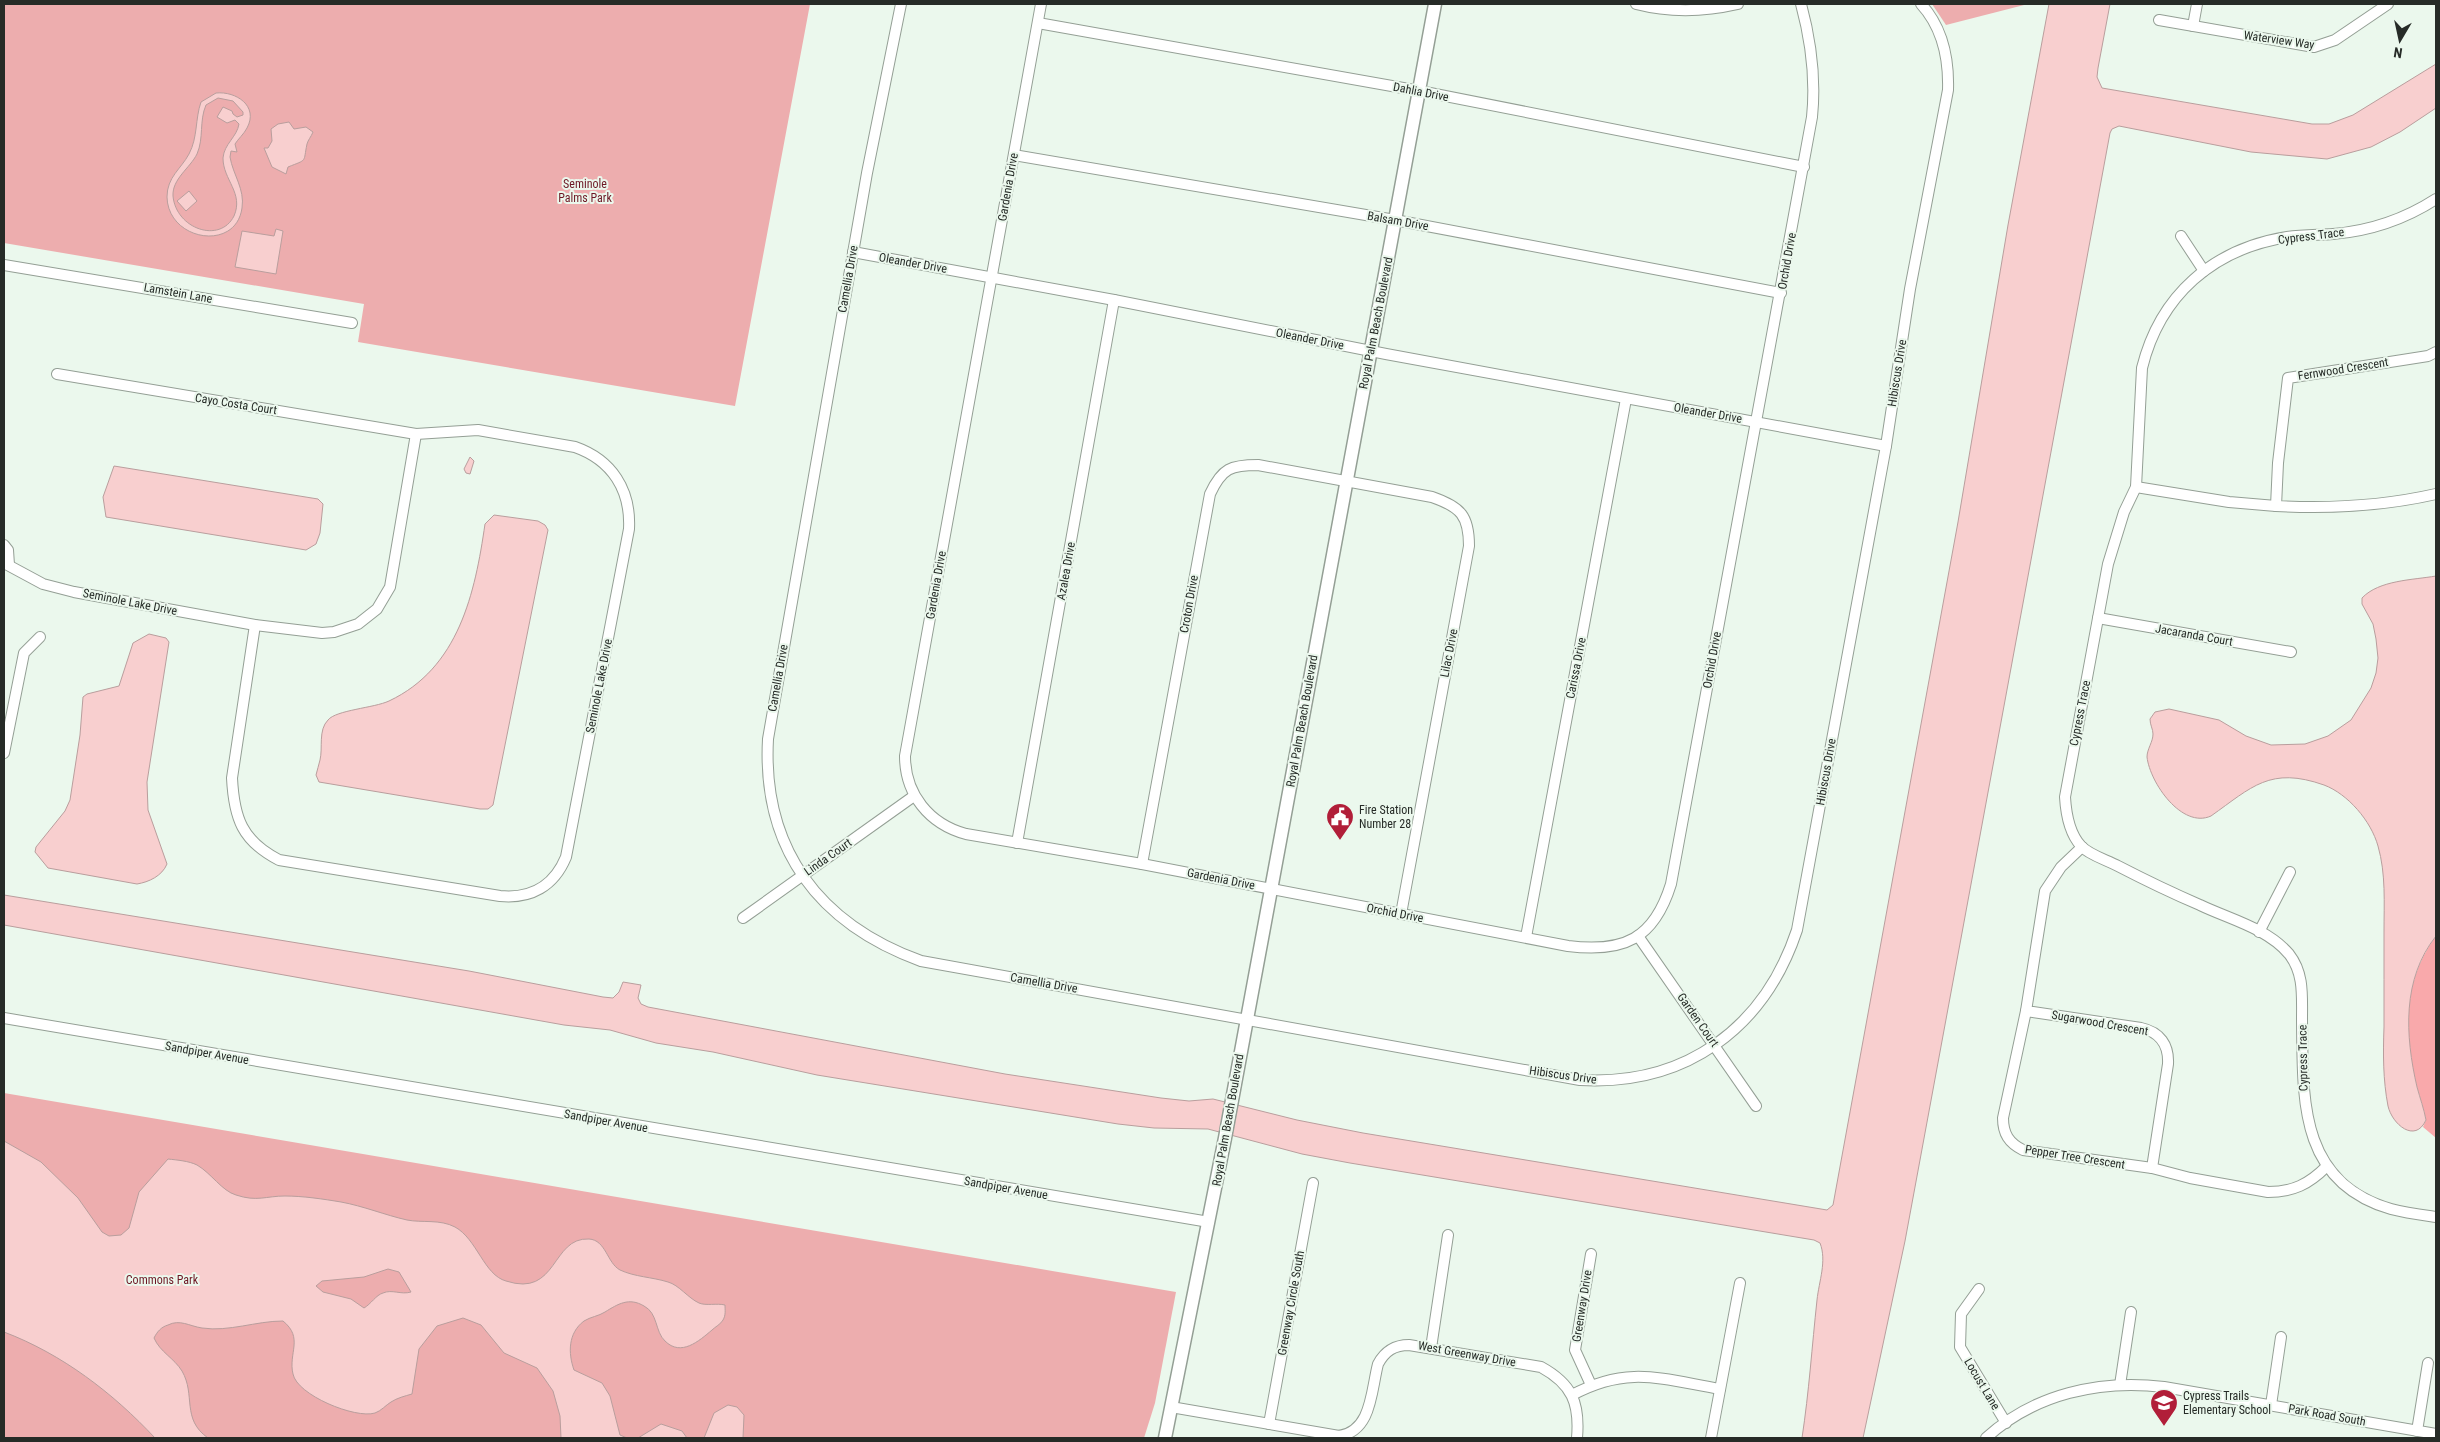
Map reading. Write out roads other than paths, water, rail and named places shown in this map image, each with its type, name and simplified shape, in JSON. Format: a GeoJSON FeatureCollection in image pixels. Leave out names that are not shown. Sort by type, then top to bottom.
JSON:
{"type":"FeatureCollection","features":[{"type":"Feature","properties":{"kind":"street","name":"Camellia Drive"},"geometry":{"type":"LineString","coordinates":[[901,4],[853,252],[768,739],[768,783],[773,808],[787,849],[802,875],[830,909],[850,926],[877,943],[921,961],[1247,1019]]}},
{"type":"Feature","properties":{"kind":"street","name":"Gardenia Drive"},"geometry":{"type":"LineString","coordinates":[[1041,4],[905,756],[906,773],[914,796],[928,814],[949,828],[966,834],[1142,864],[1271,889]]}},
{"type":"Feature","properties":{"kind":"street","name":"Royal Palm Beach Boulevard"},"geometry":{"type":"LineString","coordinates":[[1165,1438],[1225,1138],[1435,4]]}},
{"type":"Feature","properties":{"kind":"street"},"geometry":{"type":"LineString","coordinates":[[1636,4],[1669,11],[1713,9],[1738,4]]}},
{"type":"Feature","properties":{"kind":"street","name":"Orchid Drive"},"geometry":{"type":"LineString","coordinates":[[1271,889],[1594,949],[1613,948],[1638,936],[1661,910],[1672,884],[1804,167],[1815,89],[1810,43],[1801,4]]}},
{"type":"Feature","properties":{"kind":"street","name":"Hibiscus Drive"},"geometry":{"type":"LineString","coordinates":[[1247,1019],[1580,1080],[1596,1081],[1646,1076],[1686,1062],[1716,1045],[1736,1030],[1764,998],[1785,962],[1797,930],[1886,446],[1910,289],[1948,90],[1949,70],[1946,48],[1938,29],[1920,4]]}},
{"type":"Feature","properties":{"kind":"street"},"geometry":{"type":"LineString","coordinates":[[2192,26],[2197,4]]}},
{"type":"Feature","properties":{"kind":"street","name":"Waterview Way"},"geometry":{"type":"LineString","coordinates":[[2159,20],[2307,46],[2322,46],[2335,40],[2388,4]]}},
{"type":"Feature","properties":{"kind":"street","name":"Dahlia Drive"},"geometry":{"type":"LineString","coordinates":[[1038,22],[1420,91],[1804,167]]}},
{"type":"Feature","properties":{"kind":"street","name":"Balsam Drive"},"geometry":{"type":"LineString","coordinates":[[1014,155],[1395,220],[1781,293]]}},
{"type":"Feature","properties":{"kind":"street","name":"Cypress Trace"},"geometry":{"type":"LineString","coordinates":[[2436,199],[2402,217],[2380,225],[2356,231],[2308,234],[2263,243],[2241,251],[2204,270],[2173,300],[2162,315],[2147,350],[2142,368],[2136,487],[2115,538],[2098,618],[2065,797],[2069,823],[2082,847],[2140,877],[2259,932],[2281,945],[2296,965],[2301,977],[2304,1099],[2312,1135],[2326,1167],[2343,1184],[2373,1202],[2392,1209],[2436,1217]]}},
{"type":"Feature","properties":{"kind":"street"},"geometry":{"type":"LineString","coordinates":[[2181,236],[2204,270]]}},
{"type":"Feature","properties":{"kind":"street","name":"Oleander Drive"},"geometry":{"type":"LineString","coordinates":[[853,252],[1114,300],[1370,351],[1886,446]]}},
{"type":"Feature","properties":{"kind":"street","name":"Lamstein Lane"},"geometry":{"type":"LineString","coordinates":[[4,265],[352,323]]}},
{"type":"Feature","properties":{"kind":"street","name":"Azalea Drive"},"geometry":{"type":"LineString","coordinates":[[1017,843],[1114,300]]}},
{"type":"Feature","properties":{"kind":"street","name":"Fernwood Crescent"},"geometry":{"type":"LineString","coordinates":[[2276,506],[2279,454],[2288,378],[2428,356],[2436,352]]}},
{"type":"Feature","properties":{"kind":"street","name":"Cayo Costa Court"},"geometry":{"type":"LineString","coordinates":[[57,374],[416,434]]}},
{"type":"Feature","properties":{"kind":"street","name":"Carissa Drive"},"geometry":{"type":"LineString","coordinates":[[1526,937],[1626,399]]}},
{"type":"Feature","properties":{"kind":"street","name":"Seminole Lake Drive"},"geometry":{"type":"LineString","coordinates":[[4,545],[8,550],[7,564],[42,584],[255,625],[322,633],[334,632],[358,624],[377,609],[390,587],[416,434],[478,430],[575,446],[588,451],[609,467],[618,478],[628,502],[630,529],[566,857],[554,878],[536,892],[518,897],[500,896],[279,860],[257,847],[240,826],[233,803],[232,778],[255,625]]}},
{"type":"Feature","properties":{"kind":"street","name":"Croton Drive"},"geometry":{"type":"LineString","coordinates":[[1142,864],[1210,494],[1216,479],[1225,470],[1238,465],[1258,465],[1346,482]]}},
{"type":"Feature","properties":{"kind":"street","name":"Lilac Drive"},"geometry":{"type":"LineString","coordinates":[[1346,482],[1432,497],[1450,503],[1461,512],[1469,527],[1469,546],[1400,914]]}},
{"type":"Feature","properties":{"kind":"street"},"geometry":{"type":"LineString","coordinates":[[2136,487],[2210,499],[2276,506],[2352,507],[2378,505],[2436,494]]}},
{"type":"Feature","properties":{"kind":"street","name":"Jacaranda Court"},"geometry":{"type":"LineString","coordinates":[[2098,618],[2291,652]]}},
{"type":"Feature","properties":{"kind":"street"},"geometry":{"type":"LineString","coordinates":[[4,753],[24,653],[40,637]]}},
{"type":"Feature","properties":{"kind":"street","name":"Linda Court"},"geometry":{"type":"LineString","coordinates":[[743,918],[914,796]]}},
{"type":"Feature","properties":{"kind":"street","name":"Pepper Tree Crescent"},"geometry":{"type":"LineString","coordinates":[[2082,847],[2061,867],[2046,891],[2026,1011],[2003,1118],[2003,1126],[2010,1141],[2023,1150],[2152,1168],[2229,1186],[2280,1192],[2304,1185],[2326,1167]]}},
{"type":"Feature","properties":{"kind":"street"},"geometry":{"type":"LineString","coordinates":[[2259,932],[2290,872]]}},
{"type":"Feature","properties":{"kind":"street","name":"Garden Court"},"geometry":{"type":"LineString","coordinates":[[1638,936],[1716,1045],[1756,1106]]}},
{"type":"Feature","properties":{"kind":"street","name":"Sugarwood Crescent"},"geometry":{"type":"LineString","coordinates":[[2026,1011],[2141,1028],[2157,1034],[2162,1040],[2166,1047],[2168,1064],[2152,1168]]}},
{"type":"Feature","properties":{"kind":"street","name":"Sandpiper Avenue"},"geometry":{"type":"LineString","coordinates":[[4,1018],[1209,1222]]}},
{"type":"Feature","properties":{"kind":"street","name":"Greenway Circle South"},"geometry":{"type":"LineString","coordinates":[[1269,1424],[1313,1183]]}},
{"type":"Feature","properties":{"kind":"street"},"geometry":{"type":"LineString","coordinates":[[1431,1348],[1448,1235]]}},
{"type":"Feature","properties":{"kind":"street","name":"Greenway Drive"},"geometry":{"type":"LineString","coordinates":[[1591,1254],[1575,1350],[1591,1385]]}},
{"type":"Feature","properties":{"kind":"street"},"geometry":{"type":"LineString","coordinates":[[1710,1438],[1740,1283]]}},
{"type":"Feature","properties":{"kind":"street","name":"Locust Lane"},"geometry":{"type":"LineString","coordinates":[[1979,1289],[1961,1314],[1960,1347],[2006,1423]]}},
{"type":"Feature","properties":{"kind":"street"},"geometry":{"type":"LineString","coordinates":[[2120,1385],[2131,1312]]}},
{"type":"Feature","properties":{"kind":"street"},"geometry":{"type":"LineString","coordinates":[[2271,1405],[2281,1337]]}},
{"type":"Feature","properties":{"kind":"street","name":"West Greenway Drive"},"geometry":{"type":"LineString","coordinates":[[1171,1407],[1339,1436],[1354,1432],[1364,1422],[1378,1364],[1387,1351],[1401,1345],[1431,1348],[1540,1367],[1562,1381],[1572,1395]]}},
{"type":"Feature","properties":{"kind":"street"},"geometry":{"type":"LineString","coordinates":[[2418,1431],[2428,1363]]}},
{"type":"Feature","properties":{"kind":"street"},"geometry":{"type":"LineString","coordinates":[[1577,1438],[1577,1413],[1572,1395],[1591,1385],[1611,1378],[1644,1376],[1720,1389]]}},
{"type":"Feature","properties":{"kind":"street","name":"Park Road South"},"geometry":{"type":"LineString","coordinates":[[1986,1438],[2006,1423],[2052,1398],[2077,1390],[2120,1385],[2164,1387],[2436,1434]]}},
{"type":"Feature","properties":{"kind":"place","name":"Fire Station Number 28"},"geometry":{"type":"Point","coordinates":[1340,841]}},
{"type":"Feature","properties":{"kind":"place","name":"Cypress Trails Elementary School"},"geometry":{"type":"Point","coordinates":[2164,1427]}},
{"type":"Feature","properties":{"kind":"park label","name":"Seminole Palms Park"},"geometry":{"type":"Point","coordinates":[585,191]}},
{"type":"Feature","properties":{"kind":"park label","name":"Commons Park"},"geometry":{"type":"Point","coordinates":[162,1280]}}]}
